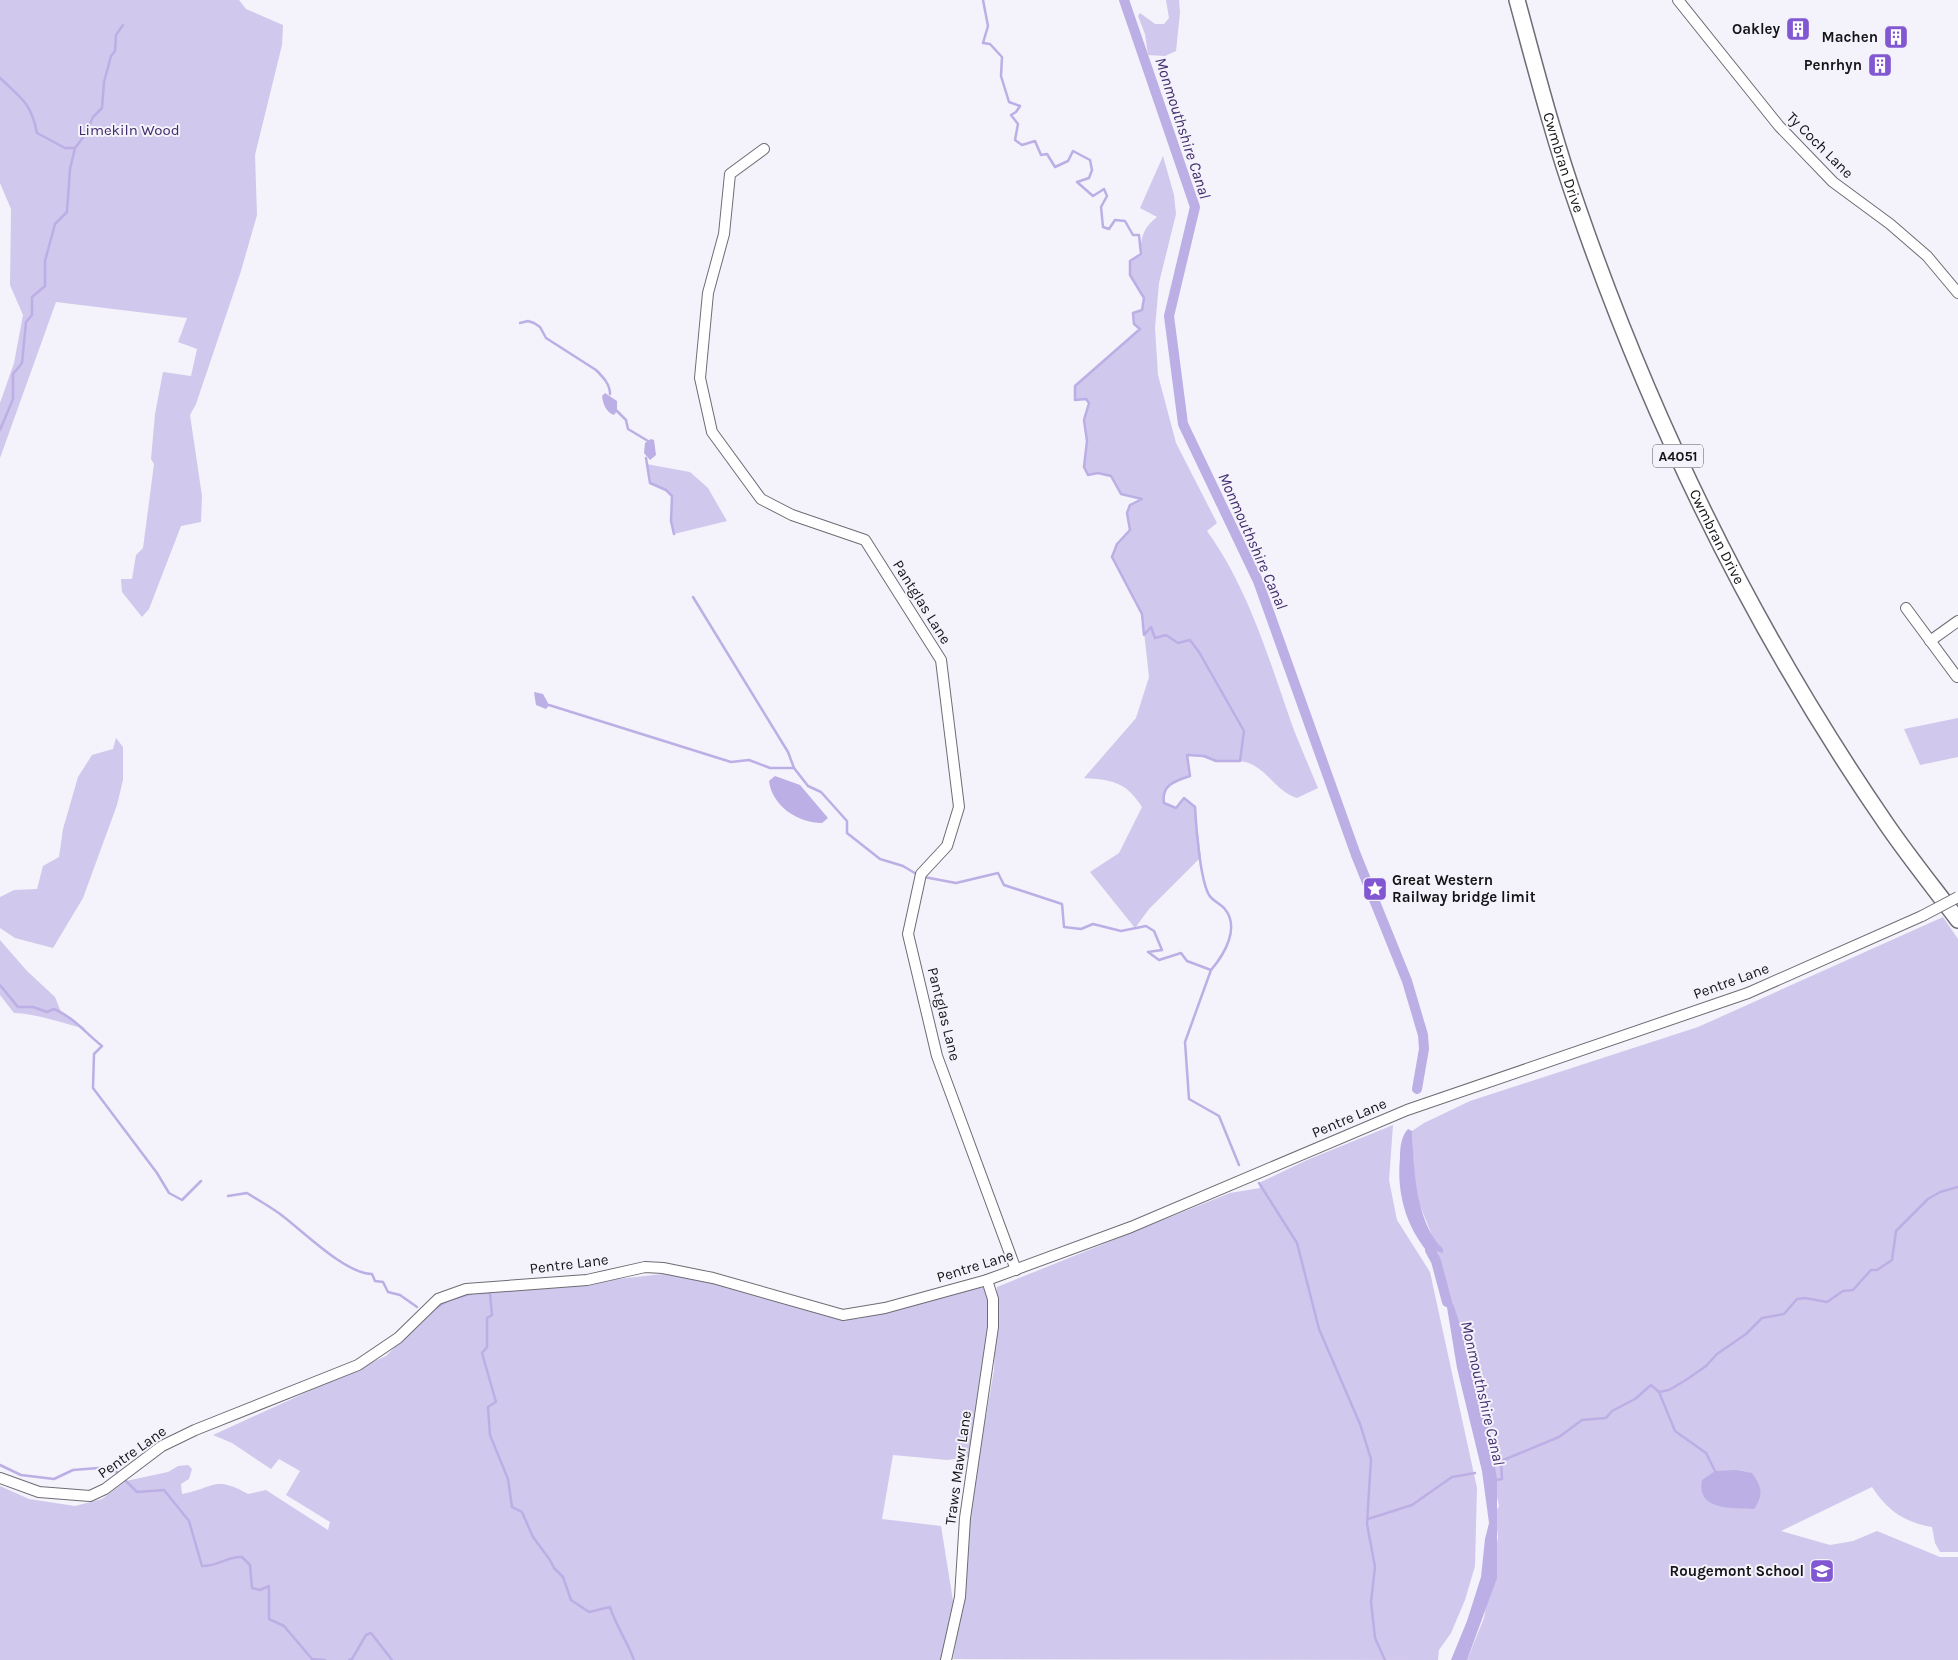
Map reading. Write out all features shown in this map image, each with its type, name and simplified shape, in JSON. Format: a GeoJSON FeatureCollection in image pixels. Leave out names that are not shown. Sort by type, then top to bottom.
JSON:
{"type":"FeatureCollection","features":[{"type":"Feature","properties":{"kind":"main road","name":"Cwmbran Drive"},"geometry":{"type":"LineString","coordinates":[[1517,0],[1554,132],[1581,216],[1627,340],[1700,504],[1762,622],[1826,731],[1887,826],[1958,920]]}},
{"type":"Feature","properties":{"kind":"street","name":"Ty Coch Lane"},"geometry":{"type":"LineString","coordinates":[[1678,0],[1779,126],[1833,182],[1890,224],[1927,256],[1958,293]]}},
{"type":"Feature","properties":{"kind":"street","name":"Pantglas Lane"},"geometry":{"type":"LineString","coordinates":[[764,149],[730,174],[724,234],[708,293],[700,378],[712,432],[761,499],[792,515],[865,540],[941,660],[960,807],[947,846],[920,874],[908,934],[937,1056],[1016,1270]]}},
{"type":"Feature","properties":{"kind":"street"},"geometry":{"type":"LineString","coordinates":[[1906,608],[1957,677]]}},
{"type":"Feature","properties":{"kind":"street"},"geometry":{"type":"LineString","coordinates":[[1930,641],[1958,621]]}},
{"type":"Feature","properties":{"kind":"street","name":"Pentre Lane"},"geometry":{"type":"LineString","coordinates":[[0,1478],[39,1492],[68,1496],[90,1496],[105,1489],[130,1468],[162,1446],[195,1430],[358,1365],[398,1338],[438,1299],[466,1289],[587,1280],[645,1267],[663,1268],[713,1278],[843,1315],[884,1308],[987,1280],[1131,1227],[1407,1110],[1748,993],[1922,916],[1958,897]]}},
{"type":"Feature","properties":{"kind":"street","name":"Traws Mawr Lane"},"geometry":{"type":"LineString","coordinates":[[946,1660],[960,1597],[965,1518],[993,1327],[993,1299],[987,1280]]}},
{"type":"Feature","properties":{"kind":"green space","name":"Limekiln Wood"},"geometry":{"type":"Polygon","coordinates":[[[0,0],[239,0],[246,9],[283,25],[282,45],[255,155],[257,215],[241,271],[196,404],[190,415],[202,496],[201,522],[181,526],[149,609],[142,617],[122,592],[121,579],[132,579],[136,555],[143,548],[154,464],[151,459],[155,414],[163,372],[191,376],[197,349],[178,342],[187,318],[56,302],[0,458],[0,403],[14,363],[23,315],[10,285],[11,209],[0,183],[0,0]]]}},
{"type":"Feature","properties":{"kind":"green space"},"geometry":{"type":"Polygon","coordinates":[[[1166,0],[1179,0],[1180,13],[1176,51],[1165,56],[1148,55],[1145,34],[1138,16],[1140,13],[1155,24],[1164,24],[1169,18],[1166,0]]]}},
{"type":"Feature","properties":{"kind":"green space"},"geometry":{"type":"Polygon","coordinates":[[[1163,156],[1174,195],[1176,214],[1159,283],[1155,328],[1158,375],[1176,443],[1217,523],[1207,531],[1246,599],[1294,730],[1318,788],[1297,798],[1284,792],[1259,769],[1249,763],[1210,760],[1196,755],[1187,755],[1190,776],[1175,782],[1167,788],[1164,803],[1176,808],[1184,798],[1195,807],[1201,857],[1149,909],[1135,928],[1090,872],[1119,853],[1142,807],[1130,792],[1118,784],[1111,781],[1084,778],[1136,718],[1149,677],[1142,614],[1112,557],[1117,544],[1130,530],[1127,513],[1130,505],[1141,499],[1121,494],[1111,476],[1098,473],[1088,475],[1084,467],[1087,441],[1084,420],[1089,403],[1086,399],[1075,400],[1075,386],[1140,330],[1134,324],[1133,313],[1142,310],[1144,298],[1130,275],[1130,261],[1141,254],[1141,242],[1144,233],[1157,217],[1140,208],[1163,156]]]}},
{"type":"Feature","properties":{"kind":"green space"},"geometry":{"type":"Polygon","coordinates":[[[646,464],[690,472],[708,488],[727,521],[674,534],[671,521],[672,496],[666,490],[650,483],[646,464]]]}},
{"type":"Feature","properties":{"kind":"green space"},"geometry":{"type":"Polygon","coordinates":[[[1958,718],[1958,757],[1920,765],[1904,729],[1958,718]]]}},
{"type":"Feature","properties":{"kind":"green space"},"geometry":{"type":"Polygon","coordinates":[[[116,738],[123,747],[123,780],[117,805],[83,898],[53,948],[15,938],[0,928],[0,897],[14,890],[37,889],[43,866],[59,857],[63,829],[78,777],[92,755],[113,749],[116,738]]]}},
{"type":"Feature","properties":{"kind":"green space"},"geometry":{"type":"Polygon","coordinates":[[[1943,917],[1958,939],[1958,1552],[1940,1552],[1935,1543],[1932,1527],[1913,1522],[1898,1514],[1884,1503],[1872,1487],[1781,1531],[1830,1545],[1853,1541],[1877,1531],[1940,1557],[1958,1557],[1958,1660],[1467,1660],[1484,1618],[1498,1537],[1495,1513],[1499,1506],[1461,1330],[1438,1271],[1436,1250],[1440,1246],[1435,1243],[1419,1203],[1414,1177],[1412,1131],[1424,1123],[1470,1101],[1698,1027],[1943,917]]]}},
{"type":"Feature","properties":{"kind":"green space"},"geometry":{"type":"Polygon","coordinates":[[[0,940],[27,971],[55,997],[61,1012],[86,1029],[41,1017],[14,1013],[0,995],[0,940]]]}},
{"type":"Feature","properties":{"kind":"green space"},"geometry":{"type":"Polygon","coordinates":[[[1393,1125],[1389,1180],[1397,1220],[1430,1272],[1477,1488],[1475,1566],[1465,1600],[1451,1633],[1439,1650],[1438,1660],[953,1659],[962,1603],[972,1496],[994,1370],[997,1287],[1230,1193],[1260,1188],[1259,1183],[1307,1160],[1393,1125]]]}},
{"type":"Feature","properties":{"kind":"green space"},"geometry":{"type":"Polygon","coordinates":[[[663,1274],[693,1277],[839,1319],[858,1319],[922,1301],[983,1287],[989,1301],[988,1320],[983,1378],[969,1457],[947,1460],[893,1455],[882,1519],[941,1526],[954,1607],[942,1660],[0,1660],[0,1486],[29,1499],[75,1506],[102,1499],[126,1481],[168,1472],[178,1466],[188,1465],[192,1469],[189,1479],[181,1484],[182,1494],[221,1484],[237,1488],[248,1494],[266,1490],[328,1530],[330,1522],[286,1495],[300,1471],[279,1459],[271,1469],[232,1443],[213,1435],[386,1356],[431,1311],[449,1300],[472,1293],[490,1293],[663,1274]]]}},
{"type":"Feature","properties":{"kind":"shaded area"},"geometry":{"type":"Polygon","coordinates":[[[605,393],[617,401],[617,411],[614,415],[604,405],[602,396],[605,393]]]}},
{"type":"Feature","properties":{"kind":"shaded area"},"geometry":{"type":"Polygon","coordinates":[[[651,439],[654,440],[656,455],[650,460],[644,453],[645,443],[651,439]]]}},
{"type":"Feature","properties":{"kind":"shaded area"},"geometry":{"type":"Polygon","coordinates":[[[534,692],[543,694],[549,705],[546,709],[536,705],[534,692]]]}},
{"type":"Feature","properties":{"kind":"shaded area"},"geometry":{"type":"Polygon","coordinates":[[[775,776],[800,785],[828,818],[822,823],[813,822],[804,820],[788,811],[775,798],[771,790],[769,781],[775,776]]]}},
{"type":"Feature","properties":{"kind":"shaded area"},"geometry":{"type":"Polygon","coordinates":[[[1408,1129],[1412,1131],[1415,1177],[1421,1210],[1434,1238],[1443,1249],[1443,1253],[1436,1251],[1436,1261],[1426,1250],[1411,1227],[1402,1200],[1399,1172],[1400,1150],[1402,1139],[1408,1129]]]}},
{"type":"Feature","properties":{"kind":"shaded area"},"geometry":{"type":"Polygon","coordinates":[[[1444,1289],[1454,1306],[1483,1398],[1497,1479],[1497,1578],[1467,1660],[1451,1660],[1467,1621],[1481,1577],[1485,1539],[1489,1523],[1482,1471],[1457,1368],[1444,1289]]]}},
{"type":"Feature","properties":{"kind":"shaded area"},"geometry":{"type":"Polygon","coordinates":[[[1736,1470],[1752,1473],[1760,1487],[1759,1499],[1754,1509],[1718,1506],[1710,1503],[1705,1497],[1702,1490],[1702,1480],[1715,1471],[1736,1470]]]}},
{"type":"Feature","properties":{"kind":"waterway"},"geometry":{"type":"LineString","coordinates":[[983,0],[988,26],[983,43],[990,44],[1002,57],[1001,76],[1009,102],[1020,106],[1011,115],[1018,124],[1015,140],[1022,145],[1035,141],[1041,155],[1047,154],[1055,167],[1068,161],[1073,151],[1090,160],[1092,170],[1089,178],[1077,182],[1093,196],[1104,189],[1107,196],[1101,207],[1103,227],[1109,229],[1115,220],[1125,221],[1133,235],[1139,235],[1141,254],[1130,261],[1130,275],[1144,298],[1142,310],[1133,313],[1134,324],[1140,329],[1075,386],[1075,400],[1086,399],[1089,403],[1084,420],[1087,441],[1084,467],[1088,475],[1098,473],[1111,476],[1121,494],[1142,499],[1130,505],[1127,513],[1130,530],[1117,544],[1112,557],[1142,614],[1144,635],[1151,627],[1155,638],[1166,635],[1178,643],[1190,640],[1199,652],[1244,731],[1240,761],[1216,761],[1204,756],[1187,755],[1190,776],[1170,785],[1164,797],[1164,803],[1176,808],[1184,798],[1195,807],[1199,852],[1206,887],[1210,897],[1224,908],[1229,916],[1231,924],[1229,941],[1221,957],[1211,970]]}},
{"type":"Feature","properties":{"kind":"waterway","name":"Monmouthshire Canal"},"geometry":{"type":"LineString","coordinates":[[1124,0],[1195,207],[1169,316],[1183,424],[1258,581],[1356,855],[1407,981],[1423,1035],[1424,1049],[1417,1089]]}},
{"type":"Feature","properties":{"kind":"waterway"},"geometry":{"type":"LineString","coordinates":[[0,430],[13,399],[13,374],[22,363],[26,322],[32,315],[32,297],[45,286],[45,261],[55,224],[67,212],[70,169],[75,148],[85,135],[93,117],[102,108],[104,82],[111,56],[115,51],[116,35],[123,25]]}},
{"type":"Feature","properties":{"kind":"waterway"},"geometry":{"type":"LineString","coordinates":[[0,78],[24,102],[32,115],[37,133],[65,148],[75,148]]}},
{"type":"Feature","properties":{"kind":"waterway"},"geometry":{"type":"LineString","coordinates":[[520,323],[528,321],[534,323],[540,327],[546,338],[596,370],[604,378],[610,394]]}},
{"type":"Feature","properties":{"kind":"waterway"},"geometry":{"type":"LineString","coordinates":[[617,411],[626,420],[628,429],[648,441]]}},
{"type":"Feature","properties":{"kind":"waterway"},"geometry":{"type":"LineString","coordinates":[[646,458],[650,483],[666,490],[672,496],[671,521],[674,534]]}},
{"type":"Feature","properties":{"kind":"waterway"},"geometry":{"type":"LineString","coordinates":[[693,597],[788,752],[794,768],[808,786],[821,792],[847,821],[847,833],[880,859],[903,866],[918,875]]}},
{"type":"Feature","properties":{"kind":"waterway"},"geometry":{"type":"LineString","coordinates":[[549,705],[731,762],[749,760],[770,768],[794,768]]}},
{"type":"Feature","properties":{"kind":"waterway"},"geometry":{"type":"LineString","coordinates":[[924,877],[956,883],[998,873],[1004,885],[1062,904],[1064,927],[1081,929],[1093,924],[1121,931],[1146,926],[1154,931],[1162,950],[1148,952],[1159,960],[1181,953],[1187,961],[1211,970],[1185,1042],[1189,1099],[1219,1116],[1239,1165]]}},
{"type":"Feature","properties":{"kind":"waterway"},"geometry":{"type":"LineString","coordinates":[[0,985],[18,1007],[33,1007],[47,1012],[54,1009],[74,1021],[102,1046],[94,1054],[93,1088],[157,1173],[169,1193],[182,1200],[201,1181]]}},
{"type":"Feature","properties":{"kind":"waterway"},"geometry":{"type":"LineString","coordinates":[[1259,1183],[1297,1243],[1319,1329],[1360,1424],[1371,1459],[1367,1524],[1375,1567],[1371,1602],[1375,1638],[1385,1660]]}},
{"type":"Feature","properties":{"kind":"waterway"},"geometry":{"type":"LineString","coordinates":[[1659,1392],[1669,1390],[1706,1366],[1717,1354],[1746,1334],[1762,1318],[1784,1314],[1797,1299],[1805,1298],[1827,1302],[1843,1291],[1853,1290],[1871,1270],[1877,1270],[1892,1260],[1896,1231],[1928,1199],[1940,1192],[1958,1187]]}},
{"type":"Feature","properties":{"kind":"waterway"},"geometry":{"type":"LineString","coordinates":[[228,1196],[247,1193],[280,1214],[337,1259],[349,1267],[372,1274],[375,1281],[383,1282],[388,1292],[400,1295],[417,1307]]}},
{"type":"Feature","properties":{"kind":"waterway","name":"Monmouthshire Canal"},"geometry":{"type":"LineString","coordinates":[[1430,1250],[1436,1261],[1447,1302]]}},
{"type":"Feature","properties":{"kind":"waterway"},"geometry":{"type":"LineString","coordinates":[[434,1309],[449,1300],[473,1293]]}},
{"type":"Feature","properties":{"kind":"waterway"},"geometry":{"type":"LineString","coordinates":[[478,1293],[490,1293],[492,1315],[487,1318],[487,1347],[482,1353],[496,1402],[488,1407],[490,1435],[508,1479],[512,1507],[522,1512],[533,1537],[554,1568],[563,1577],[571,1600],[589,1612],[610,1607],[634,1660]]}},
{"type":"Feature","properties":{"kind":"waterway"},"geometry":{"type":"LineString","coordinates":[[1495,1480],[1502,1479],[1501,1461],[1559,1437],[1582,1420],[1606,1418],[1612,1411],[1635,1399],[1651,1385],[1659,1392],[1675,1431],[1706,1453],[1715,1471]]}},
{"type":"Feature","properties":{"kind":"waterway"},"geometry":{"type":"LineString","coordinates":[[0,1465],[21,1475],[54,1479],[73,1470],[111,1467],[119,1474]]}},
{"type":"Feature","properties":{"kind":"waterway"},"geometry":{"type":"LineString","coordinates":[[1368,1519],[1412,1505],[1452,1477],[1475,1473]]}},
{"type":"Feature","properties":{"kind":"waterway"},"geometry":{"type":"LineString","coordinates":[[123,1478],[137,1492],[164,1490],[189,1521],[202,1566],[242,1557],[250,1565],[252,1588],[260,1590],[269,1586],[269,1619],[284,1626],[312,1659],[325,1660]]}},
{"type":"Feature","properties":{"kind":"waterway"},"geometry":{"type":"LineString","coordinates":[[349,1660],[352,1659],[366,1635],[371,1633],[392,1660]]}},
{"type":"Feature","properties":{"kind":"place","name":"Oakley"},"geometry":{"type":"Point","coordinates":[1798,29]}},
{"type":"Feature","properties":{"kind":"place","name":"Machen"},"geometry":{"type":"Point","coordinates":[1896,37]}},
{"type":"Feature","properties":{"kind":"place","name":"Penrhyn"},"geometry":{"type":"Point","coordinates":[1880,65]}},
{"type":"Feature","properties":{"kind":"place","name":"Great Western Railway bridge limit"},"geometry":{"type":"Point","coordinates":[1375,889]}},
{"type":"Feature","properties":{"kind":"place","name":"Rougemont School"},"geometry":{"type":"Point","coordinates":[1822,1571]}}]}
